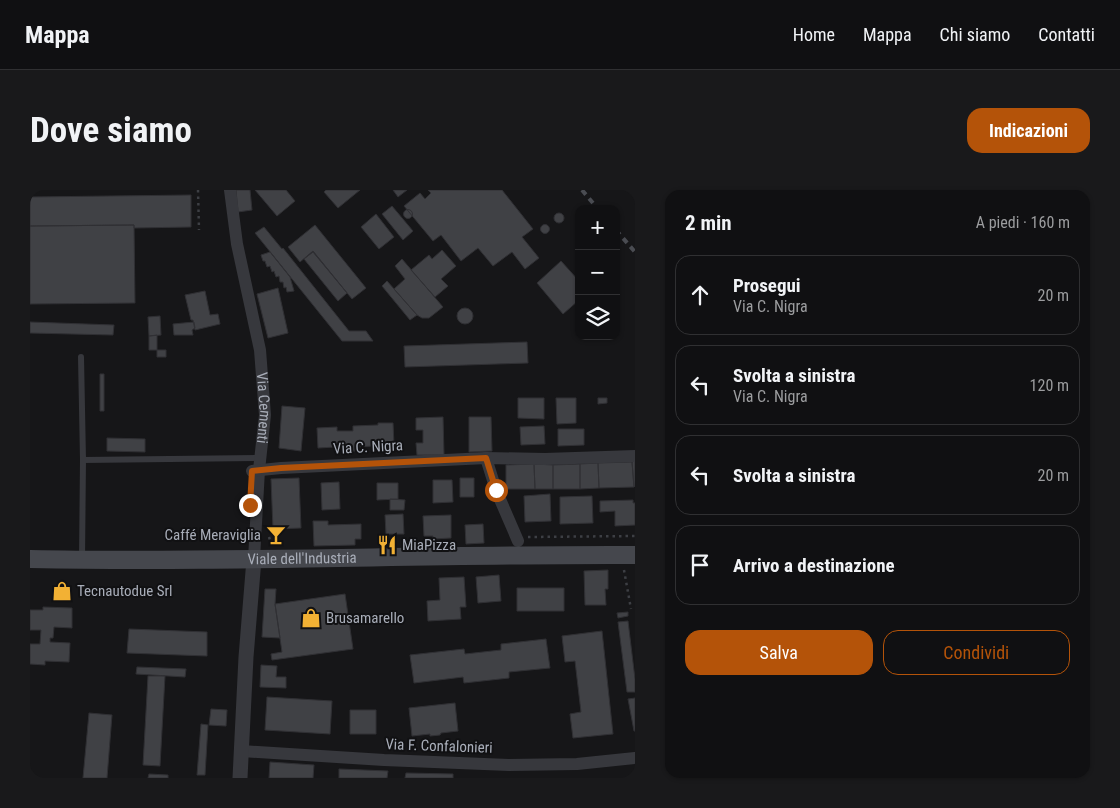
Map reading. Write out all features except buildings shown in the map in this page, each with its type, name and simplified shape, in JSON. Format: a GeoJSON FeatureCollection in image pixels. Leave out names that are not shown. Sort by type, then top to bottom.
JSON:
{"type":"FeatureCollection","features":[{"type":"Feature","properties":{"kind":"main road","name":"Viale dell'Industria"},"geometry":{"type":"LineString","coordinates":[[30,559],[635,555]]}},
{"type":"Feature","properties":{"kind":"street","name":"Via Cementi"},"geometry":{"type":"LineString","coordinates":[[230,190],[237,244],[260,350],[264,415],[257,467],[254,559],[246,658],[240,778]]}},
{"type":"Feature","properties":{"kind":"street","name":"Via C. Nigra"},"geometry":{"type":"LineString","coordinates":[[257,467],[281,468],[486,458],[545,459],[635,456]]}},
{"type":"Feature","properties":{"kind":"street"},"geometry":{"type":"LineString","coordinates":[[486,458],[496,490],[517,539]]}},
{"type":"Feature","properties":{"kind":"street","name":"Via F. Confalonieri"},"geometry":{"type":"LineString","coordinates":[[242,751],[384,760],[509,764],[577,764],[635,758]]}},
{"type":"Feature","properties":{"kind":"lane"},"geometry":{"type":"LineString","coordinates":[[81,357],[82,560]]}},
{"type":"Feature","properties":{"kind":"lane"},"geometry":{"type":"LineString","coordinates":[[83,460],[257,467]]}},
{"type":"Feature","properties":{"kind":"path"},"geometry":{"type":"LineString","coordinates":[[198,190],[198,230]]}},
{"type":"Feature","properties":{"kind":"path"},"geometry":{"type":"LineString","coordinates":[[517,539],[635,536]]}},
{"type":"Feature","properties":{"kind":"path"},"geometry":{"type":"LineString","coordinates":[[624,570],[631,609]]}},
{"type":"Feature","properties":{"kind":"railway"},"geometry":{"type":"LineString","coordinates":[[582,190],[595,205]]}},
{"type":"Feature","properties":{"kind":"railway"},"geometry":{"type":"LineString","coordinates":[[620,235],[635,252]]}},
{"type":"Feature","properties":{"kind":"place","name":"Caffé Meraviglia"},"geometry":{"type":"Point","coordinates":[276,535]}},
{"type":"Feature","properties":{"kind":"place","name":"MiaPizza"},"geometry":{"type":"Point","coordinates":[387,545]}},
{"type":"Feature","properties":{"kind":"place","name":"Tecnautodue Srl"},"geometry":{"type":"Point","coordinates":[62,591]}},
{"type":"Feature","properties":{"kind":"place","name":"Brusamarello"},"geometry":{"type":"Point","coordinates":[311,618]}},
{"type":"Feature","properties":{"kind":"route"},"geometry":{"type":"LineString","coordinates":[[250,505],[252,471],[281,468],[486,458],[496,490]]}}]}
